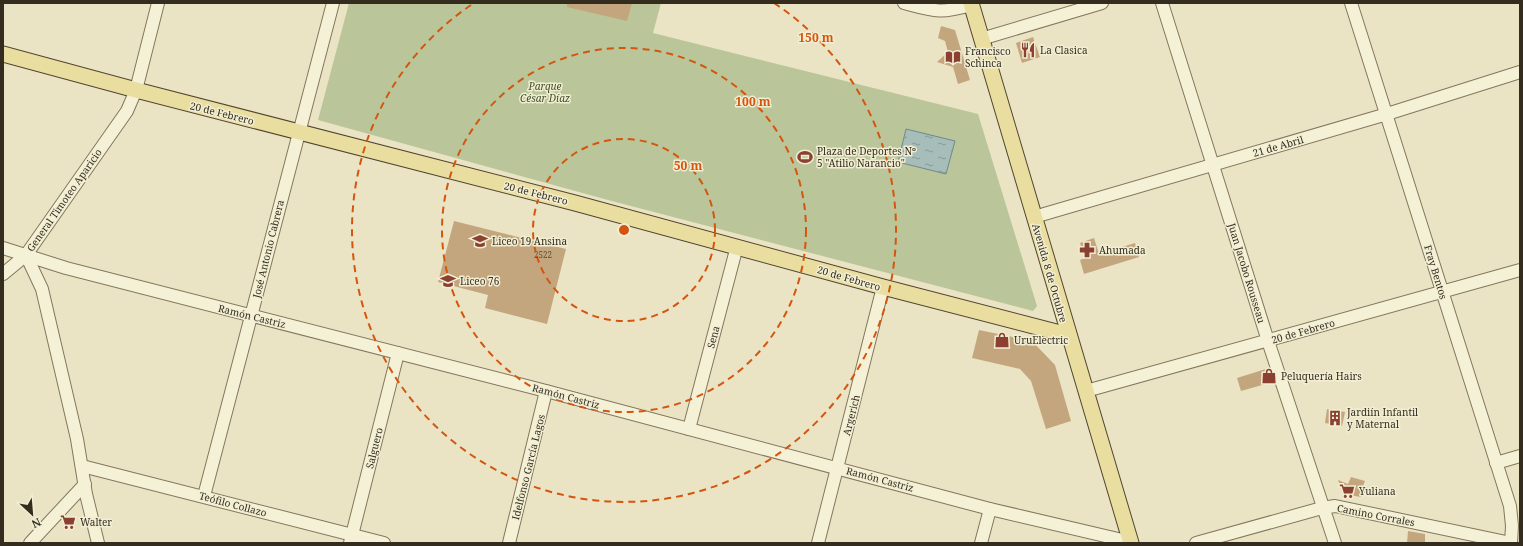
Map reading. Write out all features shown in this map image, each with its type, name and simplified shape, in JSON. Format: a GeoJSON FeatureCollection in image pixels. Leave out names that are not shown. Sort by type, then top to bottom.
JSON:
{"type":"FeatureCollection","features":[{"type":"Feature","properties":{"kind":"main road","name":"Avenida 8 de Octubre"},"geometry":{"type":"LineString","coordinates":[[971,4],[1068,335],[1131,542]]}},
{"type":"Feature","properties":{"kind":"main road","name":"20 de Febrero"},"geometry":{"type":"LineString","coordinates":[[3,54],[737,246],[883,287],[1068,335]]}},
{"type":"Feature","properties":{"kind":"street","name":"General Timoteo Aparicio"},"geometry":{"type":"LineString","coordinates":[[98,543],[84,484],[77,439],[42,289],[26,255],[127,111],[136,90],[158,3]]}},
{"type":"Feature","properties":{"kind":"street","name":"José Antonio Cabrera"},"geometry":{"type":"LineString","coordinates":[[204,496],[252,316],[298,132],[333,3]]}},
{"type":"Feature","properties":{"kind":"street"},"geometry":{"type":"LineString","coordinates":[[904,3],[937,12],[950,11],[971,4]]}},
{"type":"Feature","properties":{"kind":"street"},"geometry":{"type":"LineString","coordinates":[[981,39],[1102,3]]}},
{"type":"Feature","properties":{"kind":"street","name":"Juan Jacobo Rousseau"},"geometry":{"type":"LineString","coordinates":[[1162,3],[1268,341],[1322,508],[1335,543]]}},
{"type":"Feature","properties":{"kind":"street","name":"Fray Bentos"},"geometry":{"type":"LineString","coordinates":[[1351,3],[1496,463],[1512,517],[1511,543]]}},
{"type":"Feature","properties":{"kind":"street","name":"21 de Abril"},"geometry":{"type":"LineString","coordinates":[[1034,218],[1387,114],[1520,72]]}},
{"type":"Feature","properties":{"kind":"street","name":"Sena"},"geometry":{"type":"LineString","coordinates":[[689,429],[737,246]]}},
{"type":"Feature","properties":{"kind":"street","name":"Ramón Castriz"},"geometry":{"type":"LineString","coordinates":[[3,248],[252,316],[546,391],[990,509],[1131,542]]}},
{"type":"Feature","properties":{"kind":"street"},"geometry":{"type":"LineString","coordinates":[[3,274],[26,255]]}},
{"type":"Feature","properties":{"kind":"street","name":"20 de Febrero"},"geometry":{"type":"LineString","coordinates":[[1086,391],[1520,270]]}},
{"type":"Feature","properties":{"kind":"street","name":"Argerich"},"geometry":{"type":"LineString","coordinates":[[818,543],[883,287]]}},
{"type":"Feature","properties":{"kind":"street","name":"Salguero"},"geometry":{"type":"LineString","coordinates":[[351,539],[398,353]]}},
{"type":"Feature","properties":{"kind":"street","name":"Idelfonso García Lagos"},"geometry":{"type":"LineString","coordinates":[[509,543],[546,391]]}},
{"type":"Feature","properties":{"kind":"street"},"geometry":{"type":"LineString","coordinates":[[1496,463],[1520,456]]}},
{"type":"Feature","properties":{"kind":"street","name":"Teófilo Collazo"},"geometry":{"type":"LineString","coordinates":[[82,466],[204,496],[351,539],[384,543]]}},
{"type":"Feature","properties":{"kind":"street"},"geometry":{"type":"LineString","coordinates":[[30,543],[84,484]]}},
{"type":"Feature","properties":{"kind":"street","name":"Camino Corrales"},"geometry":{"type":"LineString","coordinates":[[1196,543],[1322,508],[1335,506],[1511,543]]}},
{"type":"Feature","properties":{"kind":"street"},"geometry":{"type":"LineString","coordinates":[[981,543],[990,509]]}},
{"type":"Feature","properties":{"kind":"green space","name":"Parque César Díaz"},"geometry":{"type":"Polygon","coordinates":[[[349,3],[661,3],[653,33],[978,114],[1037,306],[1033,311],[608,200],[318,120],[349,3]]]}},
{"type":"Feature","properties":{"kind":"water"},"geometry":{"type":"Polygon","coordinates":[[[906,129],[955,141],[946,174],[898,162],[906,129]]]}},
{"type":"Feature","properties":{"kind":"building"},"geometry":{"type":"Polygon","coordinates":[[[567,3],[632,3],[627,21],[567,7],[567,3]]]}},
{"type":"Feature","properties":{"kind":"building","name":"Francisco Schinca"},"geometry":{"type":"Polygon","coordinates":[[[941,26],[955,30],[970,80],[958,84],[953,67],[937,62],[948,52],[945,41],[938,38],[941,26]]]}},
{"type":"Feature","properties":{"kind":"building","name":"La Clasica"},"geometry":{"type":"Polygon","coordinates":[[[1033,37],[1040,57],[1022,63],[1016,43],[1033,37]]]}},
{"type":"Feature","properties":{"kind":"building"},"geometry":{"type":"Polygon","coordinates":[[[454,221],[566,249],[547,324],[485,308],[488,295],[438,282],[454,221]]]}},
{"type":"Feature","properties":{"kind":"building"},"geometry":{"type":"Polygon","coordinates":[[[1094,238],[1099,254],[1135,243],[1139,257],[1084,274],[1080,260],[1085,258],[1080,243],[1094,238]]]}},
{"type":"Feature","properties":{"kind":"building"},"geometry":{"type":"Polygon","coordinates":[[[979,330],[1032,341],[1055,365],[1071,421],[1046,429],[1031,381],[1020,369],[972,358],[979,330]]]}},
{"type":"Feature","properties":{"kind":"building"},"geometry":{"type":"Polygon","coordinates":[[[1269,368],[1273,382],[1241,391],[1237,378],[1269,368]]]}},
{"type":"Feature","properties":{"kind":"building","name":"Jardiín Infantil y Maternal"},"geometry":{"type":"Polygon","coordinates":[[[1327,409],[1345,412],[1342,426],[1325,423],[1327,409]]]}},
{"type":"Feature","properties":{"kind":"building"},"geometry":{"type":"Polygon","coordinates":[[[1351,477],[1365,481],[1363,486],[1369,488],[1361,497],[1343,494],[1338,480],[1348,484],[1351,477]]]}},
{"type":"Feature","properties":{"kind":"building"},"geometry":{"type":"Polygon","coordinates":[[[1408,531],[1425,534],[1425,543],[1407,543],[1408,531]]]}},
{"type":"Feature","properties":{"kind":"place","name":"La Clasica"},"geometry":{"type":"Point","coordinates":[1028,50]}},
{"type":"Feature","properties":{"kind":"place","name":"Francisco Schinca"},"geometry":{"type":"Point","coordinates":[953,57]}},
{"type":"Feature","properties":{"kind":"place","name":"Plaza de Deportes Nº 5 \"Atilio Narancio\""},"geometry":{"type":"Point","coordinates":[805,157]}},
{"type":"Feature","properties":{"kind":"place","name":"Liceo 19 Ansina"},"geometry":{"type":"Point","coordinates":[480,241]}},
{"type":"Feature","properties":{"kind":"place","name":"Ahumada"},"geometry":{"type":"Point","coordinates":[1087,250]}},
{"type":"Feature","properties":{"kind":"place","name":"Liceo 76"},"geometry":{"type":"Point","coordinates":[448,281]}},
{"type":"Feature","properties":{"kind":"place","name":"UruElectric"},"geometry":{"type":"Point","coordinates":[1002,340]}},
{"type":"Feature","properties":{"kind":"place","name":"Peluquería Hairs"},"geometry":{"type":"Point","coordinates":[1269,376]}},
{"type":"Feature","properties":{"kind":"place","name":"Jardiín Infantil y Maternal"},"geometry":{"type":"Point","coordinates":[1335,418]}},
{"type":"Feature","properties":{"kind":"place","name":"Yuliana"},"geometry":{"type":"Point","coordinates":[1347,491]}},
{"type":"Feature","properties":{"kind":"place","name":"Walter"},"geometry":{"type":"Point","coordinates":[68,522]}}]}
